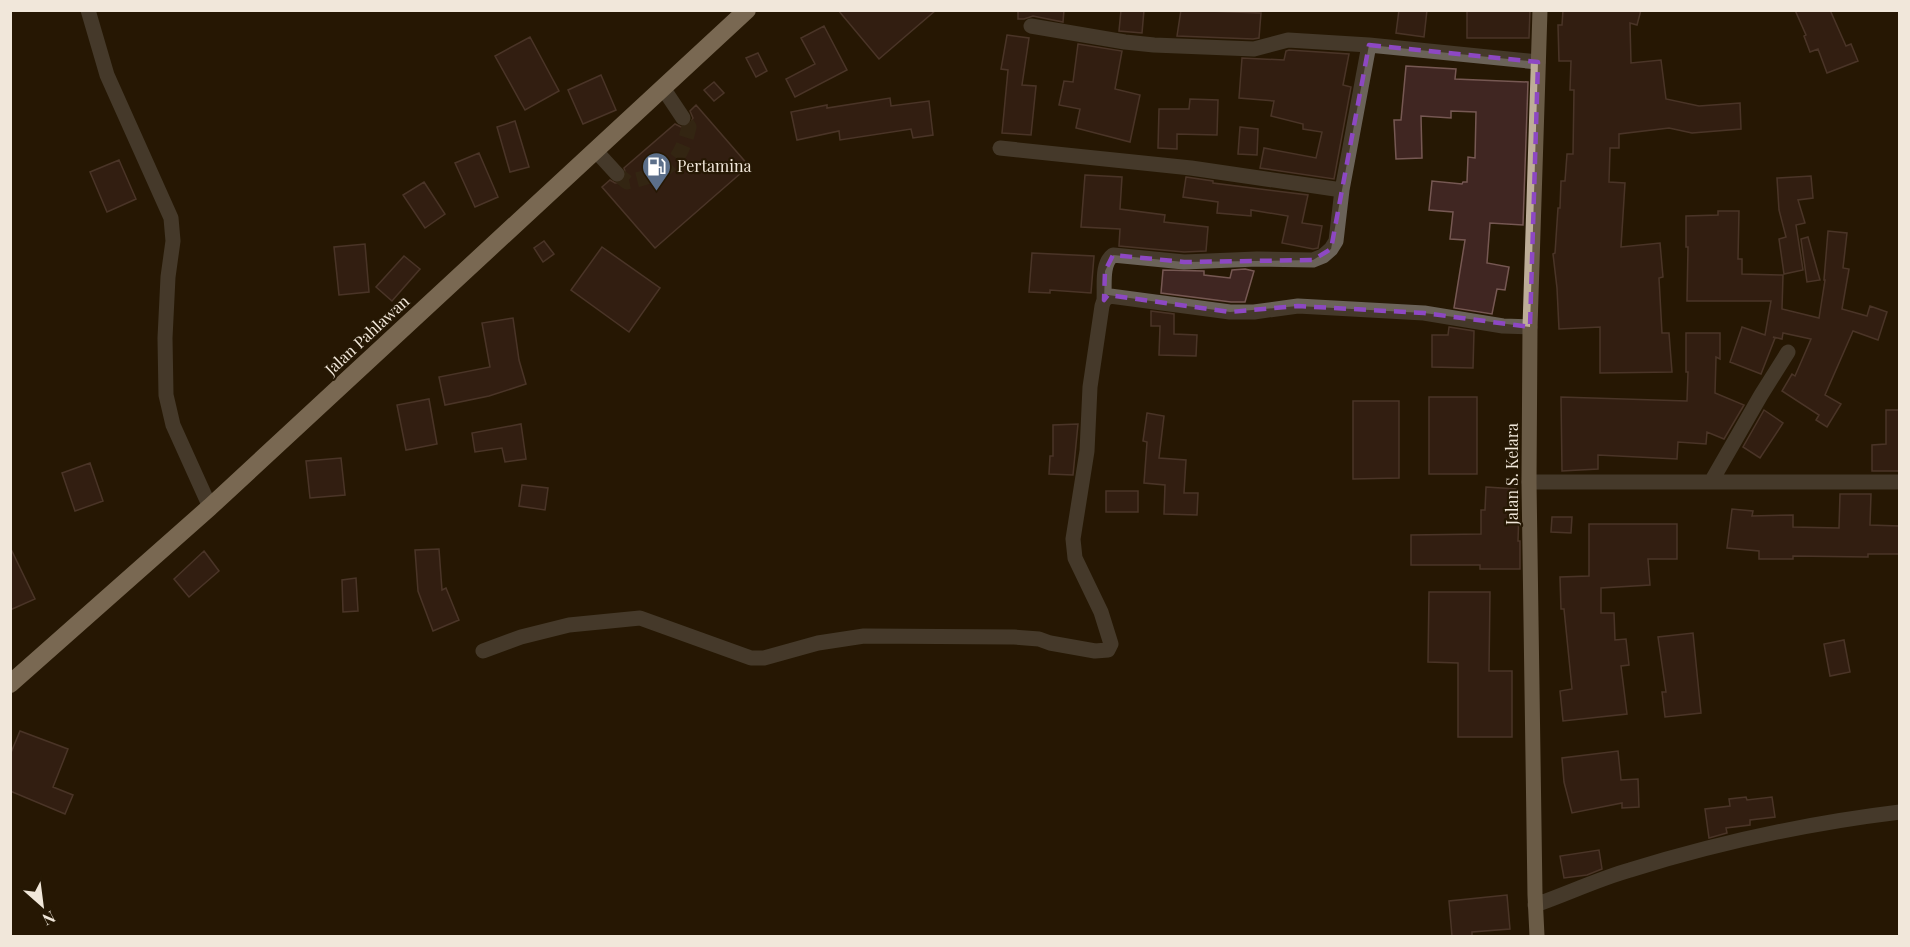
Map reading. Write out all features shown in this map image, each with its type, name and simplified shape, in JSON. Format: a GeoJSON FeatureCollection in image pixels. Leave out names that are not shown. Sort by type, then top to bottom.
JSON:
{"type":"FeatureCollection","features":[{"type":"Feature","properties":{"kind":"highway","name":"Jalan Pahlawan"},"geometry":{"type":"LineString","coordinates":[[10,684],[210,507],[747,10]]}},
{"type":"Feature","properties":{"kind":"main road","name":"Jalan S. Kelara"},"geometry":{"type":"LineString","coordinates":[[1537,936],[1529,482],[1530,327],[1539,10]]}},
{"type":"Feature","properties":{"kind":"street"},"geometry":{"type":"LineString","coordinates":[[88,10],[107,75],[171,218],[172,241],[165,338],[166,395],[174,425],[210,507]]}},
{"type":"Feature","properties":{"kind":"street"},"geometry":{"type":"LineString","coordinates":[[1031,26],[1154,45],[1254,49],[1288,40],[1369,45],[1538,62]]}},
{"type":"Feature","properties":{"kind":"street"},"geometry":{"type":"LineString","coordinates":[[483,651],[521,637],[569,625],[640,618],[751,658],[764,658],[818,643],[864,636],[1014,637],[1039,639],[1095,651],[1108,650],[1111,644],[1109,635],[1101,612],[1074,558],[1073,539],[1087,451],[1090,387],[1109,258],[1113,255],[1184,262],[1257,259],[1312,260],[1323,256],[1336,241],[1342,190],[1369,45]]}},
{"type":"Feature","properties":{"kind":"street"},"geometry":{"type":"LineString","coordinates":[[663,88],[683,118]]}},
{"type":"Feature","properties":{"kind":"street"},"geometry":{"type":"LineString","coordinates":[[1000,148],[1191,168],[1342,190]]}},
{"type":"Feature","properties":{"kind":"street"},"geometry":{"type":"LineString","coordinates":[[596,150],[617,174]]}},
{"type":"Feature","properties":{"kind":"street"},"geometry":{"type":"LineString","coordinates":[[1104,300],[1110,296],[1230,312],[1254,312],[1298,306],[1424,313],[1503,326],[1530,327]]}},
{"type":"Feature","properties":{"kind":"street"},"geometry":{"type":"LineString","coordinates":[[1711,482],[1788,352]]}},
{"type":"Feature","properties":{"kind":"street"},"geometry":{"type":"LineString","coordinates":[[1529,482],[1899,482]]}},
{"type":"Feature","properties":{"kind":"street"},"geometry":{"type":"LineString","coordinates":[[1535,905],[1627,870],[1696,851],[1753,838],[1899,812]]}},
{"type":"Feature","properties":{"kind":"highlighted area"},"geometry":{"type":"Polygon","coordinates":[[[1369,45],[1538,62],[1530,327],[1424,313],[1298,306],[1230,312],[1108,295],[1104,300],[1105,271],[1113,255],[1184,262],[1313,260],[1331,249],[1369,45]]]}},
{"type":"Feature","properties":{"kind":"building"},"geometry":{"type":"Polygon","coordinates":[[[838,10],[936,10],[879,59],[838,10]]]}},
{"type":"Feature","properties":{"kind":"building"},"geometry":{"type":"Polygon","coordinates":[[[1018,10],[1064,10],[1063,22],[1033,16],[1018,19],[1018,10]]]}},
{"type":"Feature","properties":{"kind":"building"},"geometry":{"type":"Polygon","coordinates":[[[1121,10],[1144,10],[1142,33],[1119,31],[1121,10]]]}},
{"type":"Feature","properties":{"kind":"building"},"geometry":{"type":"Polygon","coordinates":[[[1181,10],[1261,13],[1259,38],[1177,36],[1181,10]]]}},
{"type":"Feature","properties":{"kind":"building"},"geometry":{"type":"Polygon","coordinates":[[[1399,10],[1427,10],[1424,37],[1396,33],[1399,10]]]}},
{"type":"Feature","properties":{"kind":"building"},"geometry":{"type":"Polygon","coordinates":[[[1467,10],[1530,10],[1529,38],[1467,38],[1467,10]]]}},
{"type":"Feature","properties":{"kind":"building"},"geometry":{"type":"Polygon","coordinates":[[[1563,10],[1641,10],[1637,25],[1630,23],[1631,63],[1661,60],[1666,99],[1699,106],[1740,103],[1741,129],[1692,133],[1669,128],[1619,134],[1619,148],[1610,148],[1609,182],[1625,183],[1621,247],[1660,243],[1663,277],[1659,278],[1662,333],[1669,333],[1672,372],[1600,373],[1600,327],[1559,329],[1553,254],[1555,253],[1558,208],[1560,208],[1561,181],[1565,181],[1567,154],[1573,154],[1574,90],[1570,90],[1571,61],[1559,61],[1558,25],[1562,25],[1563,10]]]}},
{"type":"Feature","properties":{"kind":"building"},"geometry":{"type":"Polygon","coordinates":[[[1795,10],[1830,10],[1846,46],[1851,44],[1858,61],[1827,73],[1818,49],[1810,52],[1804,36],[1806,35],[1795,10]]]}},
{"type":"Feature","properties":{"kind":"building"},"geometry":{"type":"Polygon","coordinates":[[[824,26],[847,70],[795,97],[786,79],[815,64],[801,38],[824,26]]]}},
{"type":"Feature","properties":{"kind":"building"},"geometry":{"type":"Polygon","coordinates":[[[1007,35],[1029,38],[1022,85],[1036,86],[1031,135],[1002,133],[1008,70],[1001,69],[1007,35]]]}},
{"type":"Feature","properties":{"kind":"building"},"geometry":{"type":"Polygon","coordinates":[[[530,37],[559,91],[525,110],[495,56],[530,37]]]}},
{"type":"Feature","properties":{"kind":"building"},"geometry":{"type":"Polygon","coordinates":[[[1078,44],[1122,51],[1115,89],[1140,95],[1130,142],[1076,128],[1080,109],[1059,105],[1064,81],[1073,82],[1078,44]]]}},
{"type":"Feature","properties":{"kind":"building"},"geometry":{"type":"Polygon","coordinates":[[[1286,51],[1349,54],[1343,85],[1351,87],[1334,179],[1260,168],[1264,148],[1316,158],[1322,132],[1303,129],[1303,124],[1271,116],[1274,101],[1239,98],[1242,58],[1284,60],[1286,51]]]}},
{"type":"Feature","properties":{"kind":"building"},"geometry":{"type":"Polygon","coordinates":[[[758,53],[767,71],[756,77],[746,58],[758,53]]]}},
{"type":"Feature","properties":{"kind":"building"},"geometry":{"type":"Polygon","coordinates":[[[1406,66],[1456,69],[1455,79],[1528,82],[1523,225],[1490,223],[1487,263],[1509,267],[1505,290],[1497,289],[1492,314],[1454,308],[1465,240],[1450,239],[1453,212],[1429,210],[1432,181],[1462,184],[1467,182],[1468,157],[1475,158],[1476,112],[1451,111],[1451,118],[1421,116],[1422,158],[1396,159],[1394,120],[1401,120],[1406,66]]]}},
{"type":"Feature","properties":{"kind":"building"},"geometry":{"type":"Polygon","coordinates":[[[601,75],[616,110],[583,124],[568,90],[601,75]]]}},
{"type":"Feature","properties":{"kind":"building"},"geometry":{"type":"Polygon","coordinates":[[[714,82],[724,93],[714,101],[704,90],[714,82]]]}},
{"type":"Feature","properties":{"kind":"building"},"geometry":{"type":"Polygon","coordinates":[[[890,98],[891,106],[929,101],[933,135],[913,138],[911,129],[840,140],[839,131],[797,140],[791,112],[827,105],[827,108],[890,98]]]}},
{"type":"Feature","properties":{"kind":"building"},"geometry":{"type":"Polygon","coordinates":[[[1190,99],[1218,100],[1217,135],[1177,134],[1177,149],[1158,148],[1159,109],[1189,109],[1190,99]]]}},
{"type":"Feature","properties":{"kind":"building"},"geometry":{"type":"Polygon","coordinates":[[[696,105],[749,166],[655,248],[602,187],[610,180],[615,183],[623,182],[626,176],[624,168],[675,124],[683,128],[689,126],[693,118],[690,111],[696,105]]]}},
{"type":"Feature","properties":{"kind":"building"},"geometry":{"type":"Polygon","coordinates":[[[515,121],[529,167],[510,172],[497,127],[515,121]]]}},
{"type":"Feature","properties":{"kind":"building"},"geometry":{"type":"Polygon","coordinates":[[[1240,127],[1258,129],[1257,155],[1238,154],[1240,127]]]}},
{"type":"Feature","properties":{"kind":"building"},"geometry":{"type":"Polygon","coordinates":[[[479,153],[498,197],[475,207],[455,163],[479,153]]]}},
{"type":"Feature","properties":{"kind":"building"},"geometry":{"type":"Polygon","coordinates":[[[119,160],[136,199],[107,212],[90,172],[119,160]]]}},
{"type":"Feature","properties":{"kind":"building"},"geometry":{"type":"Polygon","coordinates":[[[1085,175],[1122,177],[1120,209],[1165,215],[1164,222],[1208,227],[1206,251],[1184,252],[1119,246],[1120,229],[1081,227],[1085,175]]]}},
{"type":"Feature","properties":{"kind":"building"},"geometry":{"type":"Polygon","coordinates":[[[1811,176],[1813,198],[1798,200],[1805,223],[1796,225],[1803,270],[1784,274],[1779,239],[1786,237],[1779,210],[1777,178],[1811,176]]]}},
{"type":"Feature","properties":{"kind":"building"},"geometry":{"type":"Polygon","coordinates":[[[1186,177],[1213,181],[1213,183],[1308,195],[1302,223],[1322,226],[1318,248],[1282,243],[1288,216],[1251,210],[1251,216],[1217,213],[1218,202],[1183,197],[1186,177]]]}},
{"type":"Feature","properties":{"kind":"building"},"geometry":{"type":"Polygon","coordinates":[[[424,182],[445,214],[425,228],[403,195],[424,182]]]}},
{"type":"Feature","properties":{"kind":"building"},"geometry":{"type":"Polygon","coordinates":[[[1718,211],[1739,211],[1738,259],[1742,259],[1742,274],[1783,275],[1782,309],[1819,318],[1825,280],[1828,231],[1847,233],[1843,268],[1849,269],[1842,309],[1867,316],[1870,306],[1887,312],[1878,340],[1853,331],[1825,395],[1841,404],[1827,427],[1816,420],[1819,415],[1782,391],[1792,374],[1795,376],[1811,339],[1783,333],[1782,339],[1773,337],[1775,338],[1761,374],[1730,362],[1742,327],[1765,335],[1771,301],[1687,301],[1686,216],[1718,215],[1718,211]]]}},
{"type":"Feature","properties":{"kind":"building"},"geometry":{"type":"Polygon","coordinates":[[[1808,237],[1820,280],[1807,282],[1801,239],[1808,237]]]}},
{"type":"Feature","properties":{"kind":"building"},"geometry":{"type":"Polygon","coordinates":[[[544,241],[554,254],[543,262],[534,248],[544,241]]]}},
{"type":"Feature","properties":{"kind":"building"},"geometry":{"type":"Polygon","coordinates":[[[365,244],[369,292],[339,295],[334,247],[365,244]]]}},
{"type":"Feature","properties":{"kind":"building"},"geometry":{"type":"Polygon","coordinates":[[[602,247],[660,288],[629,332],[571,290],[602,247]]]}},
{"type":"Feature","properties":{"kind":"building"},"geometry":{"type":"Polygon","coordinates":[[[1032,253],[1094,256],[1091,293],[1050,290],[1050,293],[1029,292],[1032,253]]]}},
{"type":"Feature","properties":{"kind":"building"},"geometry":{"type":"Polygon","coordinates":[[[404,256],[420,269],[392,301],[376,287],[404,256]]]}},
{"type":"Feature","properties":{"kind":"building"},"geometry":{"type":"Polygon","coordinates":[[[1163,270],[1204,271],[1204,275],[1230,278],[1232,270],[1254,271],[1245,302],[1161,293],[1163,270]]]}},
{"type":"Feature","properties":{"kind":"building"},"geometry":{"type":"Polygon","coordinates":[[[1151,311],[1174,314],[1174,334],[1197,335],[1196,356],[1159,355],[1160,326],[1151,326],[1151,311]]]}},
{"type":"Feature","properties":{"kind":"building"},"geometry":{"type":"Polygon","coordinates":[[[513,318],[519,360],[526,384],[489,396],[445,405],[439,377],[490,367],[482,323],[513,318]]]}},
{"type":"Feature","properties":{"kind":"building"},"geometry":{"type":"Polygon","coordinates":[[[1449,327],[1474,331],[1473,368],[1432,367],[1432,335],[1448,335],[1449,327]]]}},
{"type":"Feature","properties":{"kind":"building"},"geometry":{"type":"Polygon","coordinates":[[[1686,333],[1720,333],[1720,359],[1716,357],[1715,393],[1744,405],[1724,439],[1707,432],[1706,444],[1678,442],[1677,459],[1598,455],[1598,469],[1562,471],[1561,397],[1687,401],[1686,333]]]}},
{"type":"Feature","properties":{"kind":"building"},"geometry":{"type":"Polygon","coordinates":[[[1429,397],[1477,397],[1477,474],[1429,474],[1429,397]]]}},
{"type":"Feature","properties":{"kind":"building"},"geometry":{"type":"Polygon","coordinates":[[[429,399],[437,444],[406,450],[397,405],[429,399]]]}},
{"type":"Feature","properties":{"kind":"building"},"geometry":{"type":"Polygon","coordinates":[[[1353,401],[1399,401],[1399,478],[1353,479],[1353,401]]]}},
{"type":"Feature","properties":{"kind":"building"},"geometry":{"type":"Polygon","coordinates":[[[1764,410],[1783,423],[1760,458],[1743,447],[1764,410]]]}},
{"type":"Feature","properties":{"kind":"building"},"geometry":{"type":"Polygon","coordinates":[[[1886,410],[1899,410],[1899,471],[1872,471],[1872,445],[1886,444],[1886,410]]]}},
{"type":"Feature","properties":{"kind":"building"},"geometry":{"type":"Polygon","coordinates":[[[1147,413],[1164,416],[1159,458],[1186,460],[1184,493],[1198,493],[1197,515],[1164,514],[1165,485],[1144,483],[1147,442],[1143,441],[1147,413]]]}},
{"type":"Feature","properties":{"kind":"building"},"geometry":{"type":"Polygon","coordinates":[[[521,424],[526,459],[505,462],[502,448],[475,452],[472,433],[521,424]]]}},
{"type":"Feature","properties":{"kind":"building"},"geometry":{"type":"Polygon","coordinates":[[[1078,424],[1073,475],[1049,474],[1050,456],[1053,456],[1053,425],[1078,424]]]}},
{"type":"Feature","properties":{"kind":"building"},"geometry":{"type":"Polygon","coordinates":[[[341,458],[345,495],[310,498],[306,461],[341,458]]]}},
{"type":"Feature","properties":{"kind":"building"},"geometry":{"type":"Polygon","coordinates":[[[90,463],[103,501],[75,511],[62,473],[90,463]]]}},
{"type":"Feature","properties":{"kind":"building"},"geometry":{"type":"Polygon","coordinates":[[[522,485],[548,488],[545,510],[519,506],[522,485]]]}},
{"type":"Feature","properties":{"kind":"building"},"geometry":{"type":"Polygon","coordinates":[[[1486,487],[1517,489],[1516,511],[1519,511],[1520,569],[1480,569],[1480,565],[1411,565],[1411,535],[1481,534],[1481,510],[1485,510],[1486,487]]]}},
{"type":"Feature","properties":{"kind":"building"},"geometry":{"type":"Polygon","coordinates":[[[1106,491],[1138,491],[1138,512],[1106,512],[1106,491]]]}},
{"type":"Feature","properties":{"kind":"building"},"geometry":{"type":"Polygon","coordinates":[[[1840,494],[1871,494],[1870,525],[1899,526],[1899,554],[1868,554],[1868,557],[1793,556],[1793,559],[1759,559],[1759,551],[1727,548],[1732,509],[1753,511],[1752,516],[1793,515],[1793,527],[1839,528],[1840,494]]]}},
{"type":"Feature","properties":{"kind":"building"},"geometry":{"type":"Polygon","coordinates":[[[1552,517],[1572,517],[1571,533],[1551,532],[1552,517]]]}},
{"type":"Feature","properties":{"kind":"building"},"geometry":{"type":"Polygon","coordinates":[[[1589,524],[1677,524],[1677,559],[1648,559],[1650,585],[1601,588],[1601,613],[1614,613],[1615,640],[1626,639],[1629,665],[1621,666],[1627,714],[1563,721],[1560,691],[1572,689],[1564,609],[1561,609],[1560,577],[1589,576],[1589,524]]]}},
{"type":"Feature","properties":{"kind":"building"},"geometry":{"type":"Polygon","coordinates":[[[10,547],[35,599],[10,610],[10,547]]]}},
{"type":"Feature","properties":{"kind":"building"},"geometry":{"type":"Polygon","coordinates":[[[439,549],[442,590],[446,588],[459,620],[433,631],[418,591],[415,550],[439,549]]]}},
{"type":"Feature","properties":{"kind":"building"},"geometry":{"type":"Polygon","coordinates":[[[204,551],[219,571],[189,597],[174,579],[204,551]]]}},
{"type":"Feature","properties":{"kind":"building"},"geometry":{"type":"Polygon","coordinates":[[[356,578],[358,611],[343,612],[342,580],[356,578]]]}},
{"type":"Feature","properties":{"kind":"building"},"geometry":{"type":"Polygon","coordinates":[[[1429,592],[1490,592],[1489,671],[1512,671],[1512,737],[1458,737],[1458,663],[1428,662],[1429,592]]]}},
{"type":"Feature","properties":{"kind":"building"},"geometry":{"type":"Polygon","coordinates":[[[1693,633],[1701,713],[1665,717],[1662,692],[1666,692],[1658,637],[1693,633]]]}},
{"type":"Feature","properties":{"kind":"building"},"geometry":{"type":"Polygon","coordinates":[[[1844,640],[1850,672],[1830,676],[1824,644],[1844,640]]]}},
{"type":"Feature","properties":{"kind":"building"},"geometry":{"type":"Polygon","coordinates":[[[20,731],[68,749],[53,787],[73,795],[65,814],[10,791],[10,755],[20,731]]]}},
{"type":"Feature","properties":{"kind":"building"},"geometry":{"type":"Polygon","coordinates":[[[1618,751],[1621,780],[1638,779],[1639,807],[1622,808],[1622,803],[1572,813],[1564,782],[1562,758],[1618,751]]]}},
{"type":"Feature","properties":{"kind":"building"},"geometry":{"type":"Polygon","coordinates":[[[1746,797],[1747,800],[1772,797],[1775,817],[1750,820],[1750,825],[1726,828],[1727,833],[1709,838],[1705,809],[1730,806],[1729,799],[1746,797]]]}},
{"type":"Feature","properties":{"kind":"building"},"geometry":{"type":"Polygon","coordinates":[[[1599,850],[1602,869],[1587,875],[1564,878],[1560,856],[1599,850]]]}},
{"type":"Feature","properties":{"kind":"building"},"geometry":{"type":"Polygon","coordinates":[[[1507,895],[1510,929],[1472,932],[1472,936],[1452,936],[1449,901],[1507,895]]]}},
{"type":"Feature","properties":{"kind":"tunnel"},"geometry":{"type":"LineString","coordinates":[[617,174],[627,182],[651,176],[669,166],[681,151],[689,127],[683,118]]}},
{"type":"Feature","properties":{"kind":"place","name":"Pertamina"},"geometry":{"type":"Point","coordinates":[656,192]}}]}
